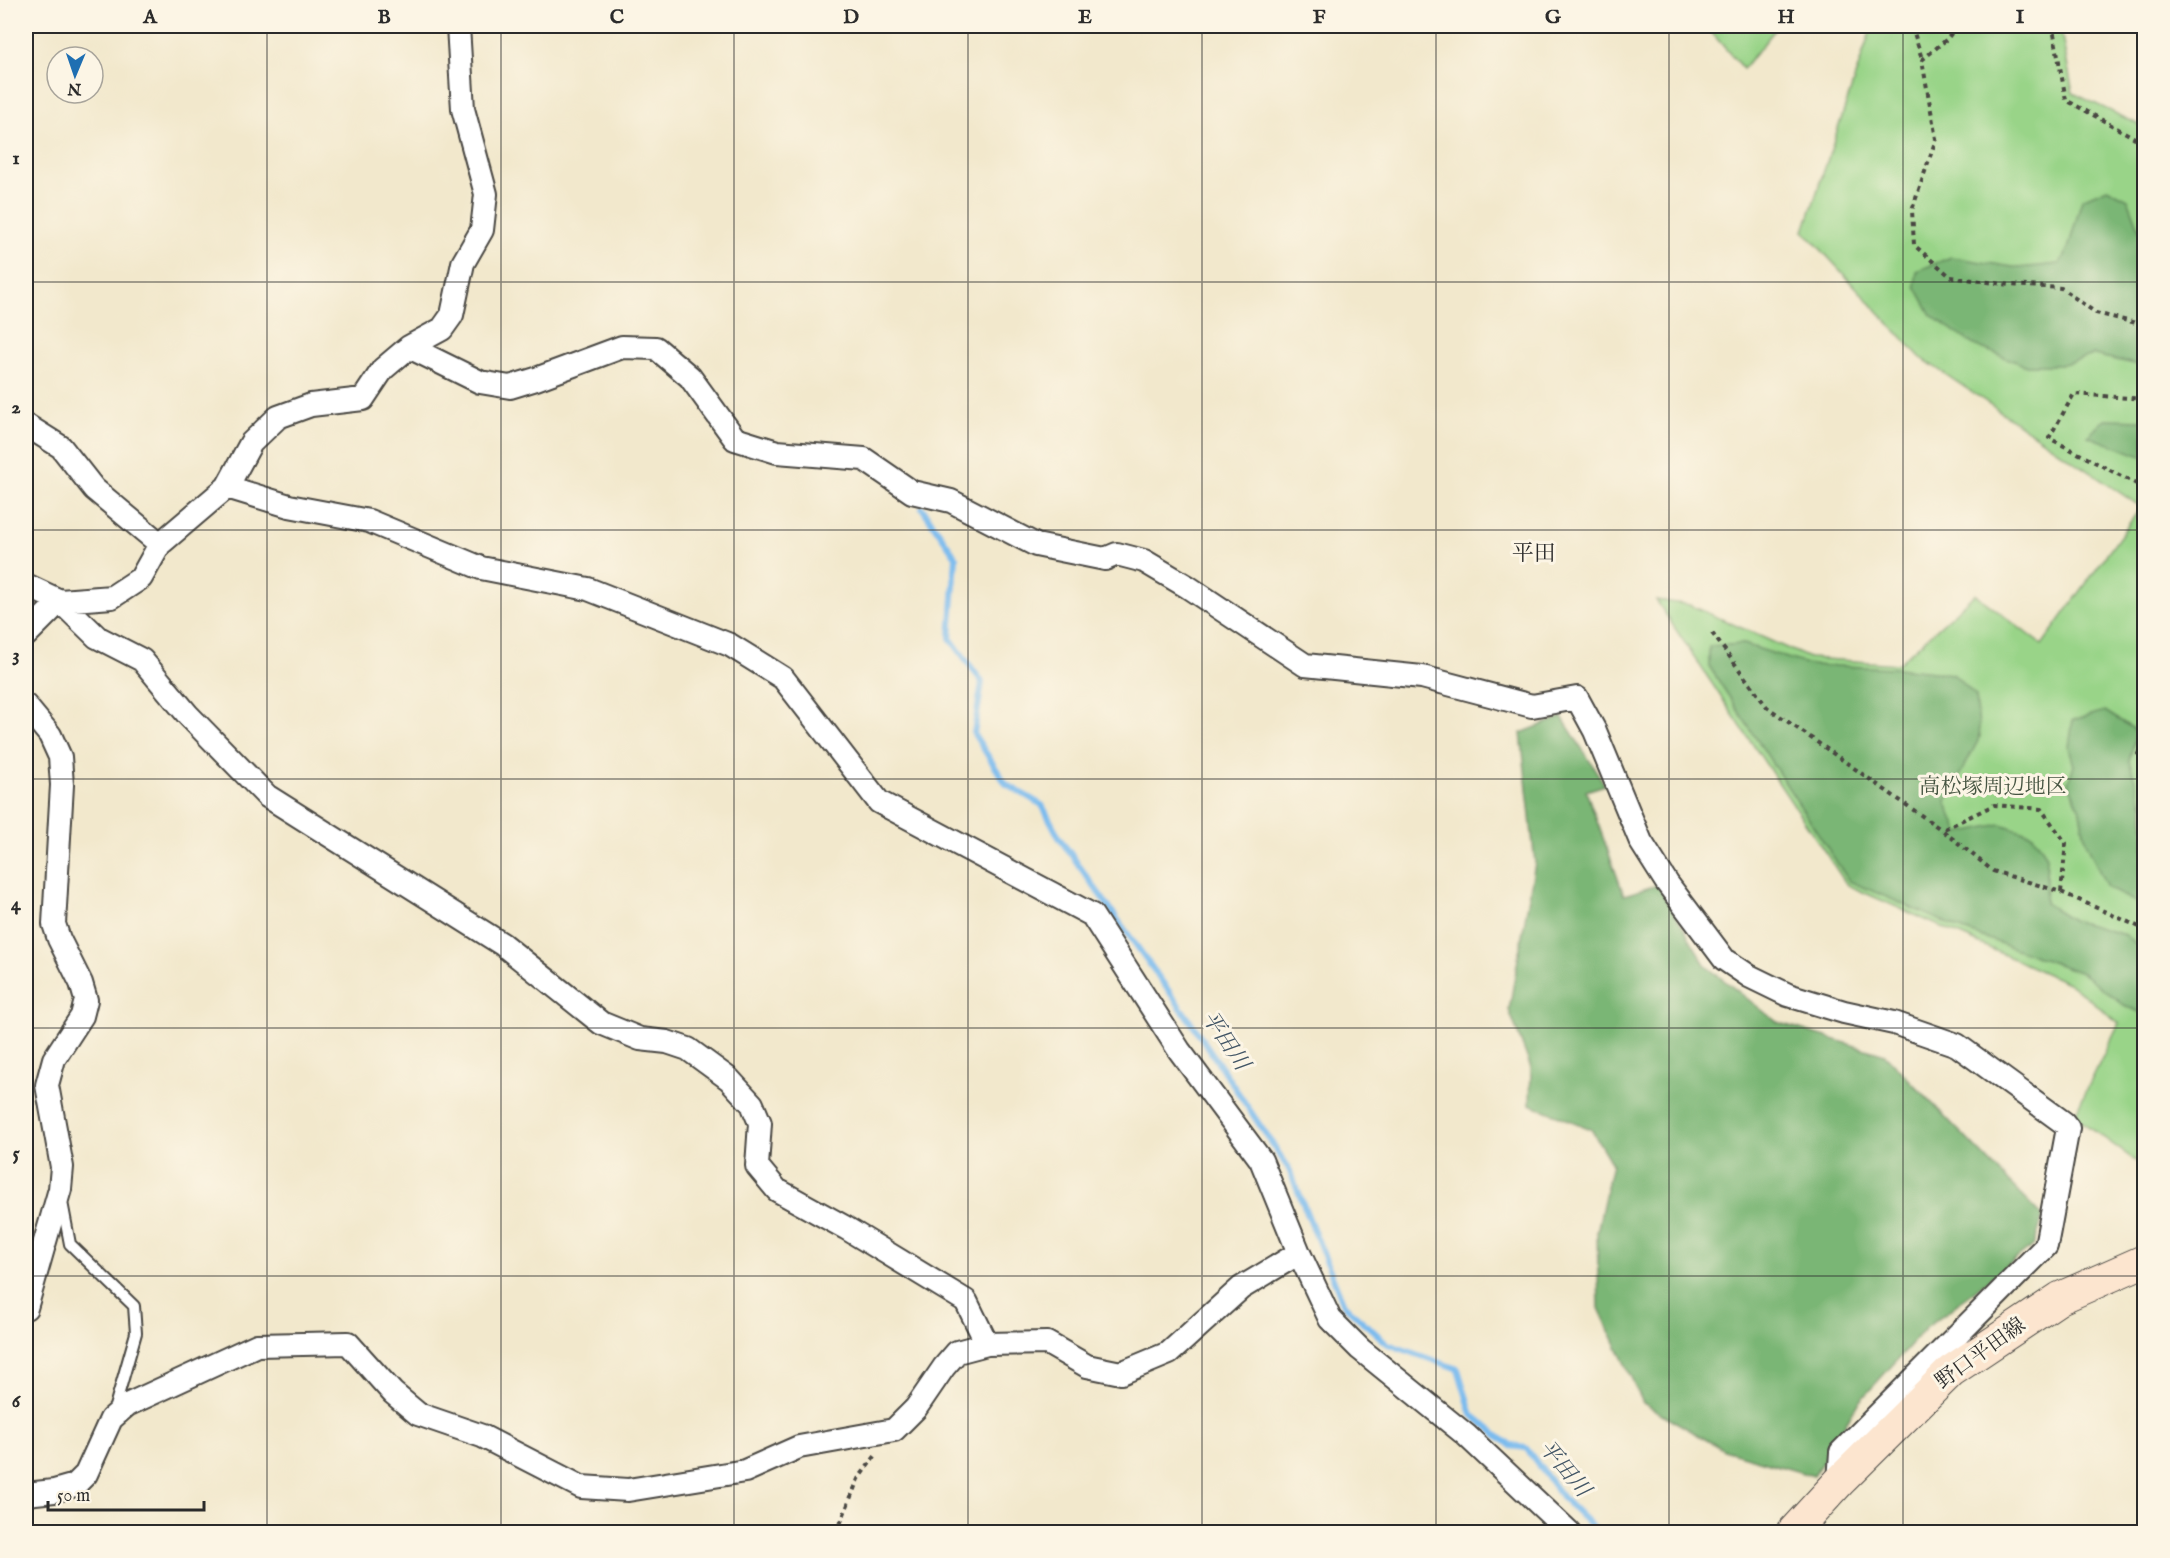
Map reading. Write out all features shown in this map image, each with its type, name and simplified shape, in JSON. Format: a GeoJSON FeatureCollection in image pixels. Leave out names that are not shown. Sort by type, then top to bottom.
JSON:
{"type":"FeatureCollection","features":[{"type":"Feature","properties":{"kind":"main road","name":"野口平田線"},"geometry":{"type":"LineString","coordinates":[[1793,1533],[1839,1482],[1951,1371],[2060,1298],[2145,1261]]}},
{"type":"Feature","properties":{"kind":"street"},"geometry":{"type":"LineString","coordinates":[[26,634],[60,601],[112,597],[141,578],[160,544],[227,487],[251,443],[278,417],[311,405],[363,399],[383,369],[409,346],[442,329],[452,315],[464,263],[482,230],[486,194],[463,109],[458,26]]}},
{"type":"Feature","properties":{"kind":"street"},"geometry":{"type":"LineString","coordinates":[[409,346],[480,382],[510,387],[622,347],[656,348],[690,377],[735,439],[777,452],[864,459],[912,492],[951,501],[1036,545],[1105,559],[1117,554],[1144,561],[1188,587],[1305,665],[1422,677],[1532,706],[1577,698],[1595,731],[1641,842],[1667,883],[1724,959],[1749,976],[1788,995],[1844,1012],[1894,1023],[1957,1045],[2068,1128],[2046,1246],[1841,1452],[1839,1482]]}},
{"type":"Feature","properties":{"kind":"street"},"geometry":{"type":"LineString","coordinates":[[26,425],[61,447],[94,489],[160,544]]}},
{"type":"Feature","properties":{"kind":"street"},"geometry":{"type":"LineString","coordinates":[[227,487],[289,507],[369,521],[481,568],[588,589],[730,645],[783,678],[879,802],[1092,915],[1179,1050],[1262,1160],[1299,1253],[1330,1319],[1360,1349],[1466,1435],[1569,1533]]}},
{"type":"Feature","properties":{"kind":"street"},"geometry":{"type":"LineString","coordinates":[[26,585],[60,601],[97,637],[142,660],[188,715],[267,796],[502,944],[601,1023],[640,1039],[667,1042],[688,1049],[729,1079],[752,1104],[760,1123],[758,1166],[777,1190],[846,1228],[966,1301],[987,1344]]}},
{"type":"Feature","properties":{"kind":"street"},"geometry":{"type":"LineString","coordinates":[[26,706],[50,735],[60,758],[62,785],[54,924],[58,939],[81,983],[86,1000],[82,1016],[54,1059],[47,1084],[62,1167],[60,1190],[26,1308]]}},
{"type":"Feature","properties":{"kind":"street"},"geometry":{"type":"LineString","coordinates":[[26,1494],[54,1491],[75,1485],[86,1473],[111,1419],[127,1405],[257,1345],[348,1343],[393,1392],[418,1414],[482,1436],[582,1487],[628,1490],[745,1471],[799,1447],[894,1430],[916,1408],[944,1366],[957,1352],[987,1344],[1047,1343],[1088,1366],[1121,1373],[1169,1353],[1241,1288],[1299,1253]]}},
{"type":"Feature","properties":{"kind":"lane"},"geometry":{"type":"LineString","coordinates":[[60,1190],[70,1244],[134,1306],[136,1333],[111,1419]]}},
{"type":"Feature","properties":{"kind":"path"},"geometry":{"type":"LineString","coordinates":[[1923,60],[1947,39],[1957,26]]}},
{"type":"Feature","properties":{"kind":"path"},"geometry":{"type":"LineString","coordinates":[[2048,26],[2054,34],[2066,100],[2145,143]]}},
{"type":"Feature","properties":{"kind":"path"},"geometry":{"type":"LineString","coordinates":[[1913,27],[1923,60],[1936,139],[1912,210],[1914,245],[1951,277],[2010,285],[2061,288],[2096,313],[2145,325]]}},
{"type":"Feature","properties":{"kind":"path"},"geometry":{"type":"LineString","coordinates":[[2145,399],[2074,394],[2049,438],[2145,488]]}},
{"type":"Feature","properties":{"kind":"path"},"geometry":{"type":"LineString","coordinates":[[1712,633],[1767,707],[1942,830],[1993,871],[2061,892],[2145,929]]}},
{"type":"Feature","properties":{"kind":"path"},"geometry":{"type":"LineString","coordinates":[[2145,743],[2138,754],[2145,774]]}},
{"type":"Feature","properties":{"kind":"path"},"geometry":{"type":"LineString","coordinates":[[1942,830],[1994,805],[2041,809],[2067,843],[2061,892]]}},
{"type":"Feature","properties":{"kind":"path"},"geometry":{"type":"LineString","coordinates":[[837,1533],[858,1479],[894,1430]]}},
{"type":"Feature","properties":{"kind":"green space"},"geometry":{"type":"Polygon","coordinates":[[[1706,26],[1775,26],[1774,31],[1743,69],[1706,26]]]}},
{"type":"Feature","properties":{"kind":"green space","name":"高松塚周辺地区"},"geometry":{"type":"Polygon","coordinates":[[[1872,26],[2060,26],[2073,93],[2144,127],[2144,1167],[2074,1116],[2119,1023],[2070,984],[1847,885],[1656,600],[1690,605],[1809,658],[1898,664],[1975,594],[2042,645],[2141,507],[1920,357],[1804,231],[1872,26]]]}},
{"type":"Feature","properties":{"kind":"green space"},"geometry":{"type":"Polygon","coordinates":[[[2107,188],[2128,199],[2144,242],[2144,366],[2094,355],[2060,365],[2024,365],[1974,345],[1931,315],[1915,286],[1917,271],[1951,257],[2019,268],[2059,264],[2068,249],[2082,199],[2107,188]]]}},
{"type":"Feature","properties":{"kind":"green space"},"geometry":{"type":"Polygon","coordinates":[[[2105,419],[2144,420],[2144,457],[2088,436],[2105,419]]]}},
{"type":"Feature","properties":{"kind":"green space"},"geometry":{"type":"Polygon","coordinates":[[[1744,644],[1809,665],[1897,668],[1953,674],[1976,696],[1980,737],[1946,801],[1959,833],[2001,824],[2033,835],[2047,856],[2045,903],[2072,920],[2125,935],[2144,951],[2144,1014],[2124,1005],[2082,973],[1963,930],[1849,881],[1709,666],[1709,646],[1744,644]]]}},
{"type":"Feature","properties":{"kind":"green space"},"geometry":{"type":"Polygon","coordinates":[[[2105,711],[2137,731],[2129,761],[2144,806],[2144,906],[2107,888],[2086,842],[2079,807],[2068,782],[2074,766],[2069,747],[2073,720],[2105,711]]]}},
{"type":"Feature","properties":{"kind":"green space"},"geometry":{"type":"Polygon","coordinates":[[[1562,717],[1605,785],[1586,791],[1624,895],[1658,885],[1706,966],[1777,1022],[1885,1055],[2043,1217],[2034,1245],[1926,1328],[1858,1403],[1814,1476],[1724,1450],[1643,1403],[1599,1308],[1597,1232],[1612,1164],[1591,1129],[1530,1104],[1531,1068],[1509,1010],[1535,863],[1521,733],[1562,717]]]}},
{"type":"Feature","properties":{"kind":"waterway","name":"平田川"},"geometry":{"type":"LineString","coordinates":[[922,508],[956,557],[950,638],[982,682],[974,734],[1006,784],[1042,805],[1060,839],[1191,1022],[1289,1169],[1344,1305],[1388,1344],[1458,1369],[1472,1415],[1511,1446],[1526,1448],[1563,1498],[1598,1532]]}},
{"type":"Feature","properties":{"kind":"district","name":"平田"},"geometry":{"type":"Point","coordinates":[1534,554]}}]}
